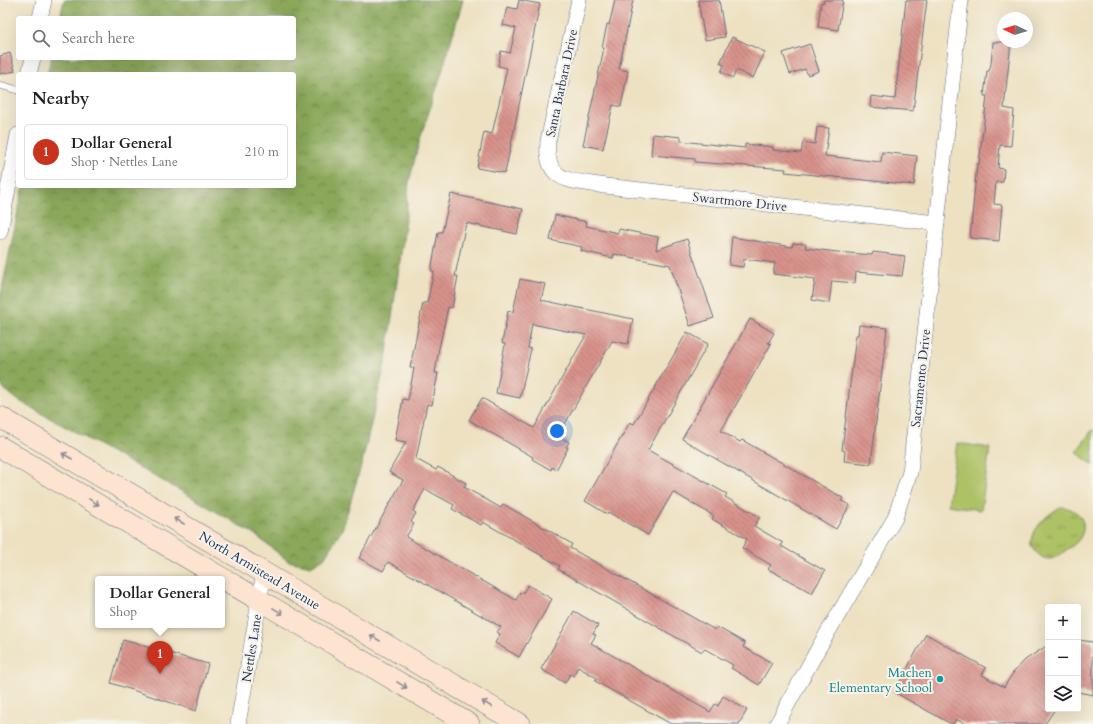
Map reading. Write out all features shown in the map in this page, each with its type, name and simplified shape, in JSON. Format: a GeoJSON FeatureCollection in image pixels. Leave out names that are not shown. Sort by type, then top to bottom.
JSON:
{"type":"FeatureCollection","features":[{"type":"Feature","properties":{"kind":"main road","name":"North Armistead Avenue"},"geometry":{"type":"LineString","coordinates":[[0,417],[520,724]]}},
{"type":"Feature","properties":{"kind":"main road","name":"North Armistead Avenue"},"geometry":{"type":"LineString","coordinates":[[0,447],[218,576]]}},
{"type":"Feature","properties":{"kind":"main road","name":"North Armistead Avenue"},"geometry":{"type":"LineString","coordinates":[[225,580],[469,724]]}},
{"type":"Feature","properties":{"kind":"street"},"geometry":{"type":"LineString","coordinates":[[40,16],[44,0]]}},
{"type":"Feature","properties":{"kind":"street","name":"Santa Barbara Drive"},"geometry":{"type":"LineString","coordinates":[[549,166],[546,156],[548,141],[578,0]]}},
{"type":"Feature","properties":{"kind":"street","name":"Sacramento Drive"},"geometry":{"type":"LineString","coordinates":[[777,724],[818,649],[895,518],[910,472],[961,0]]}},
{"type":"Feature","properties":{"kind":"street"},"geometry":{"type":"LineString","coordinates":[[30,72],[33,60]]}},
{"type":"Feature","properties":{"kind":"street"},"geometry":{"type":"LineString","coordinates":[[0,232],[3,195],[16,143]]}},
{"type":"Feature","properties":{"kind":"street","name":"Swartmore Drive"},"geometry":{"type":"LineString","coordinates":[[549,166],[560,176],[574,181],[605,186],[937,223]]}},
{"type":"Feature","properties":{"kind":"street","name":"Nettles Lane"},"geometry":{"type":"LineString","coordinates":[[238,724],[264,573]]}},
{"type":"Feature","properties":{"kind":"lane"},"geometry":{"type":"LineString","coordinates":[[0,85],[16,89]]}},
{"type":"Feature","properties":{"kind":"green space"},"geometry":{"type":"Polygon","coordinates":[[[64,0],[463,0],[420,139],[409,182],[405,226],[386,359],[362,463],[342,530],[324,558],[311,566],[288,561],[254,534],[183,492],[19,401],[3,388],[0,382],[0,299],[23,188],[296,188],[296,72],[48,72],[50,60],[296,60],[296,16],[60,16],[64,0]]]}},
{"type":"Feature","properties":{"kind":"green space"},"geometry":{"type":"Polygon","coordinates":[[[1093,429],[1093,465],[1076,452],[1093,429]]]}},
{"type":"Feature","properties":{"kind":"green space"},"geometry":{"type":"Polygon","coordinates":[[[957,443],[990,448],[981,510],[948,505],[957,443]]]}},
{"type":"Feature","properties":{"kind":"green space"},"geometry":{"type":"Polygon","coordinates":[[[1060,507],[1072,510],[1080,516],[1083,521],[1083,532],[1074,545],[1057,557],[1048,559],[1044,558],[1036,552],[1032,546],[1032,540],[1040,523],[1060,507]]]}},
{"type":"Feature","properties":{"kind":"building"},"geometry":{"type":"Polygon","coordinates":[[[519,0],[540,4],[505,173],[477,168],[484,132],[492,134],[507,68],[498,66],[501,51],[510,53],[516,28],[503,25],[507,7],[517,9],[519,0]]]}},
{"type":"Feature","properties":{"kind":"building"},"geometry":{"type":"Polygon","coordinates":[[[615,0],[633,0],[619,69],[628,71],[621,107],[613,105],[603,149],[583,145],[604,48],[602,48],[607,24],[609,25],[615,0]]]}},
{"type":"Feature","properties":{"kind":"building"},"geometry":{"type":"Polygon","coordinates":[[[698,0],[719,0],[725,37],[705,40],[698,0]]]}},
{"type":"Feature","properties":{"kind":"building"},"geometry":{"type":"Polygon","coordinates":[[[824,0],[843,0],[838,30],[818,27],[821,2],[823,3],[824,0]]]}},
{"type":"Feature","properties":{"kind":"building"},"geometry":{"type":"Polygon","coordinates":[[[906,0],[927,0],[913,111],[870,107],[871,96],[895,99],[906,0]]]}},
{"type":"Feature","properties":{"kind":"building"},"geometry":{"type":"Polygon","coordinates":[[[732,37],[765,52],[753,78],[736,70],[733,78],[721,72],[724,65],[720,63],[732,37]]]}},
{"type":"Feature","properties":{"kind":"building"},"geometry":{"type":"Polygon","coordinates":[[[993,42],[997,42],[997,48],[1010,48],[1004,108],[1014,110],[1011,146],[1000,145],[998,168],[1004,169],[1003,182],[996,182],[994,204],[1002,205],[999,241],[970,238],[977,164],[979,164],[987,96],[984,96],[987,71],[989,71],[993,42]]]}},
{"type":"Feature","properties":{"kind":"building"},"geometry":{"type":"Polygon","coordinates":[[[810,44],[819,71],[808,75],[805,69],[790,74],[783,53],[810,44]]]}},
{"type":"Feature","properties":{"kind":"building"},"geometry":{"type":"Polygon","coordinates":[[[10,53],[15,71],[0,74],[0,56],[10,53]]]}},
{"type":"Feature","properties":{"kind":"building"},"geometry":{"type":"Polygon","coordinates":[[[817,127],[829,128],[825,156],[881,162],[882,152],[917,156],[914,185],[785,172],[786,169],[695,162],[695,159],[651,155],[653,134],[681,137],[681,141],[745,148],[745,144],[773,147],[773,150],[801,153],[803,142],[815,144],[817,127]]]}},
{"type":"Feature","properties":{"kind":"building"},"geometry":{"type":"Polygon","coordinates":[[[451,194],[523,209],[517,234],[466,223],[455,276],[458,276],[452,308],[448,307],[438,353],[435,373],[438,373],[432,405],[427,404],[416,459],[436,470],[438,467],[466,483],[464,487],[501,508],[503,504],[572,544],[570,548],[715,630],[717,627],[745,643],[743,647],[772,663],[759,685],[731,668],[733,665],[705,649],[702,652],[658,627],[558,569],[560,566],[483,522],[481,525],[452,509],[454,505],[425,489],[413,511],[416,513],[411,522],[414,524],[406,537],[516,600],[520,592],[522,594],[528,585],[552,599],[519,657],[495,643],[500,634],[497,632],[501,627],[388,562],[383,571],[359,558],[403,480],[389,472],[406,442],[395,440],[403,399],[408,400],[414,368],[410,368],[423,303],[427,303],[434,271],[431,271],[438,232],[442,232],[451,194]]]}},
{"type":"Feature","properties":{"kind":"building"},"geometry":{"type":"Polygon","coordinates":[[[555,215],[587,222],[586,226],[618,233],[619,229],[658,237],[656,250],[687,239],[714,318],[690,326],[670,265],[614,254],[613,258],[581,251],[582,247],[550,240],[555,215]]]}},
{"type":"Feature","properties":{"kind":"building"},"geometry":{"type":"Polygon","coordinates":[[[732,237],[792,247],[793,243],[806,244],[805,248],[837,252],[872,255],[873,252],[905,256],[902,276],[856,272],[855,283],[832,281],[829,303],[812,300],[815,279],[773,274],[775,263],[744,259],[743,267],[729,265],[732,237]]]}},
{"type":"Feature","properties":{"kind":"building"},"geometry":{"type":"Polygon","coordinates":[[[520,279],[545,284],[541,300],[633,319],[628,344],[612,341],[558,436],[569,442],[566,447],[568,448],[556,470],[552,467],[551,470],[532,459],[533,457],[469,420],[482,398],[534,428],[586,335],[532,324],[528,348],[531,349],[520,398],[496,393],[505,344],[502,343],[508,311],[513,312],[520,279]]]}},
{"type":"Feature","properties":{"kind":"building"},"geometry":{"type":"Polygon","coordinates":[[[750,319],[774,333],[768,343],[771,344],[721,431],[740,442],[742,440],[843,498],[841,501],[850,505],[836,529],[682,439],[750,319]]]}},
{"type":"Feature","properties":{"kind":"building"},"geometry":{"type":"Polygon","coordinates":[[[859,325],[887,328],[871,464],[844,461],[845,451],[842,450],[856,335],[858,335],[859,325]]]}},
{"type":"Feature","properties":{"kind":"building"},"geometry":{"type":"Polygon","coordinates":[[[687,332],[708,344],[648,450],[727,494],[725,497],[760,517],[754,526],[783,543],[781,546],[825,571],[812,593],[768,569],[771,565],[742,548],[747,539],[712,519],[714,516],[673,492],[648,535],[608,512],[607,514],[585,501],[630,422],[634,424],[687,332]]]}},
{"type":"Feature","properties":{"kind":"building"},"geometry":{"type":"Polygon","coordinates":[[[574,611],[598,625],[593,634],[596,635],[591,643],[710,712],[715,704],[718,706],[723,696],[747,710],[739,724],[671,724],[595,681],[597,678],[578,667],[573,676],[570,674],[565,683],[541,669],[574,611]]]}},
{"type":"Feature","properties":{"kind":"building","name":"Machen Elementary School"},"geometry":{"type":"Polygon","coordinates":[[[926,634],[986,668],[982,675],[1004,687],[1013,673],[1025,660],[1045,647],[1045,712],[1053,712],[1045,724],[965,724],[956,719],[953,724],[951,724],[894,692],[926,634]]]}},
{"type":"Feature","properties":{"kind":"building"},"geometry":{"type":"Polygon","coordinates":[[[123,640],[208,664],[196,711],[111,683],[123,640]]]}},
{"type":"Feature","properties":{"kind":"building"},"geometry":{"type":"Polygon","coordinates":[[[1081,640],[1093,642],[1093,695],[1081,693],[1081,640]]]}},
{"type":"Feature","properties":{"kind":"place","name":"Dollar General"},"geometry":{"type":"Point","coordinates":[160,674]}},
{"type":"Feature","properties":{"kind":"place","name":"Machen Elementary School"},"geometry":{"type":"Point","coordinates":[940,679]}}]}
